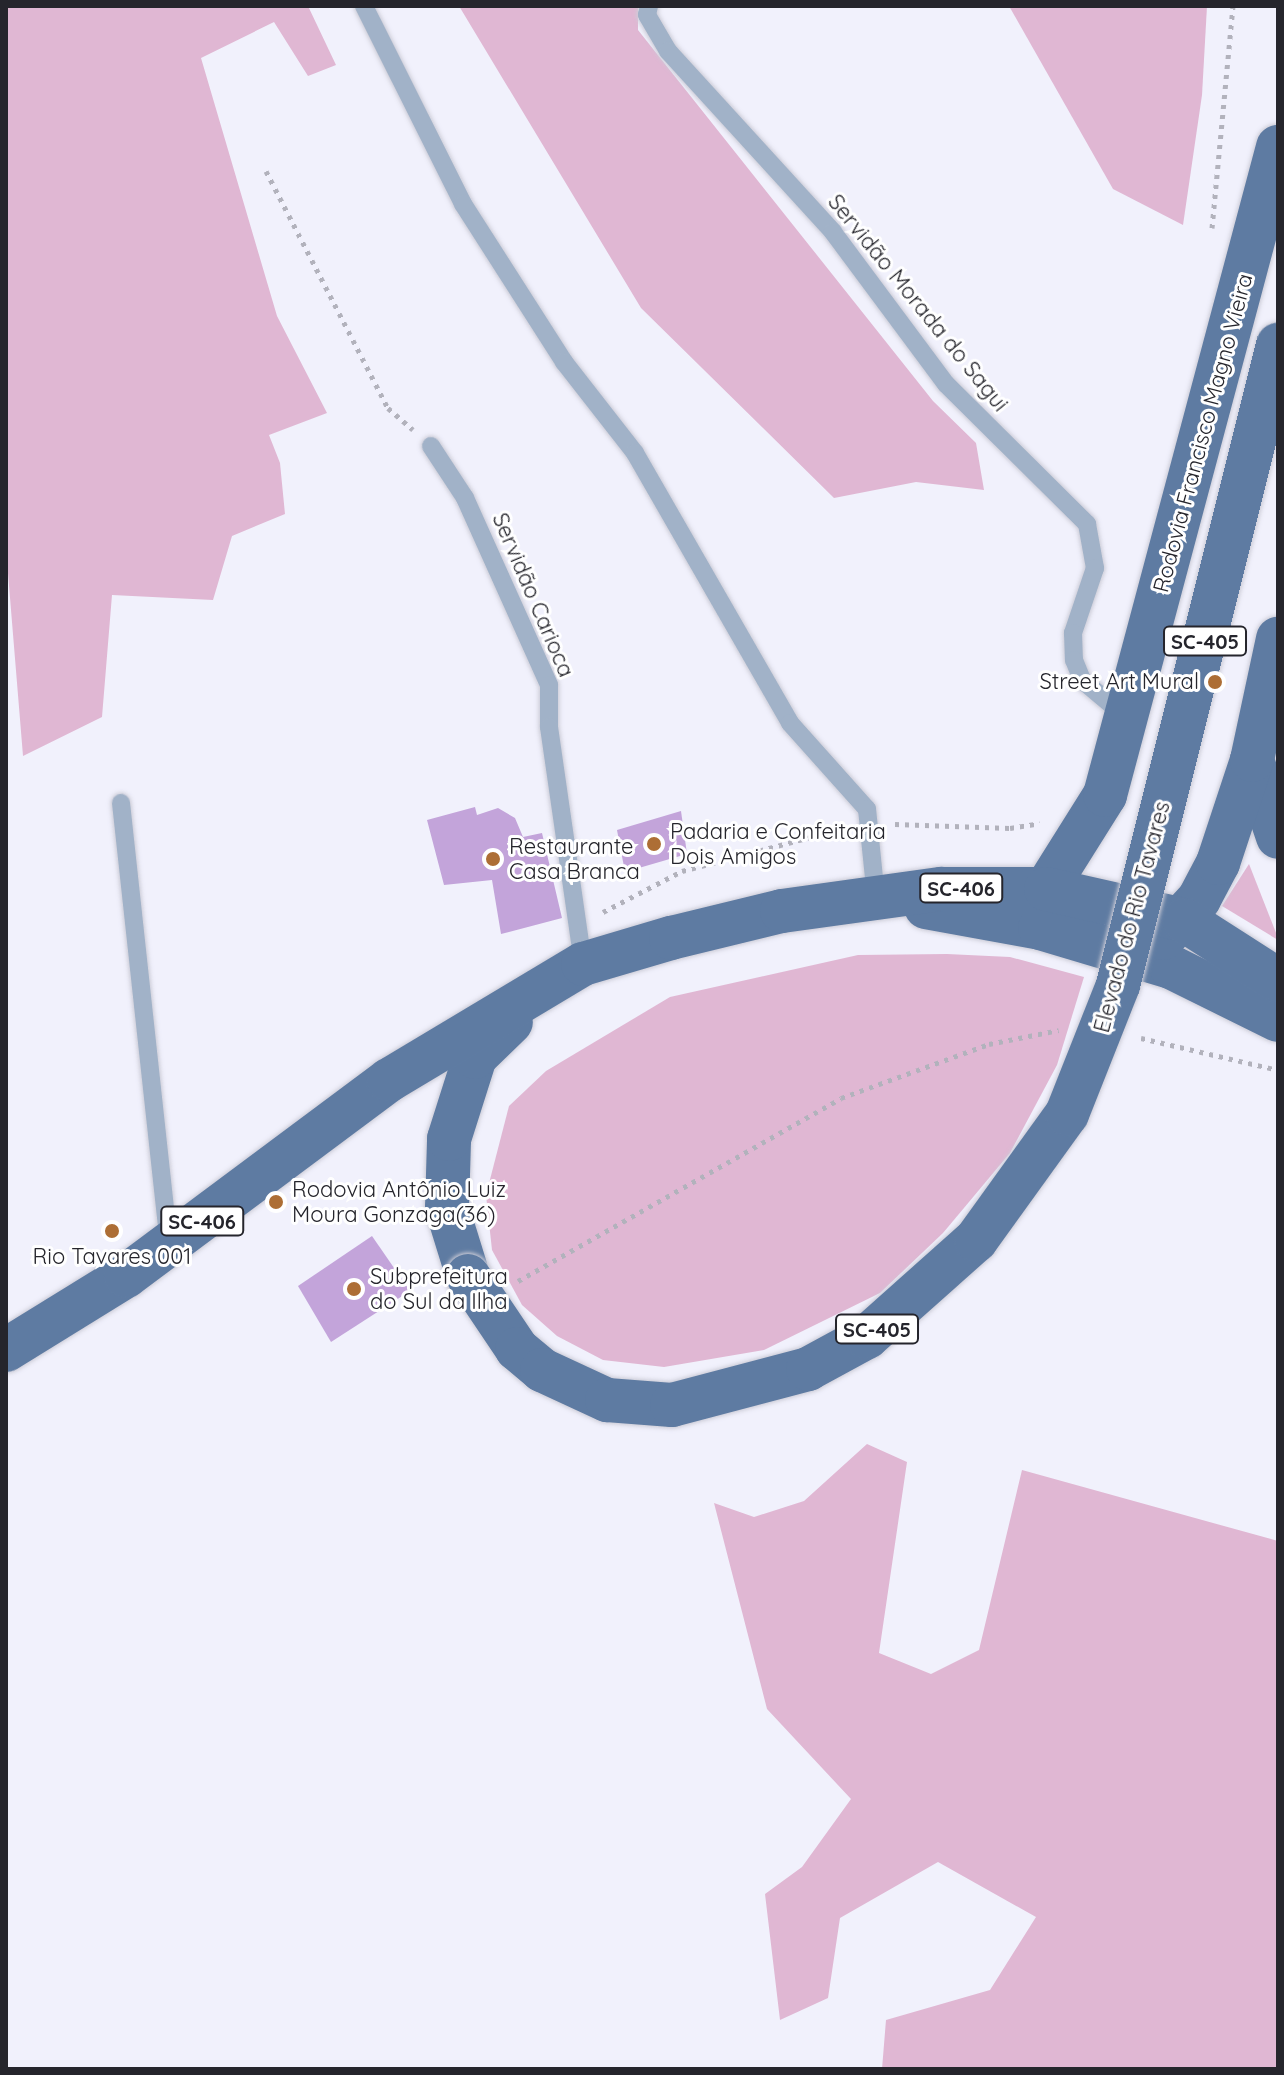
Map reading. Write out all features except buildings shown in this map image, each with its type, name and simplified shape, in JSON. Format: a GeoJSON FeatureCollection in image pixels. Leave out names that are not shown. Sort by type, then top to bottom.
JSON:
{"type":"FeatureCollection","features":[{"type":"Feature","properties":{"kind":"main road","name":"Rodovia Francisco Magno Vieira"},"geometry":{"type":"LineString","coordinates":[[1046,889],[1094,820],[1126,717],[1278,147]]}},
{"type":"Feature","properties":{"kind":"main road","name":"Elevado do Rio Tavares"},"geometry":{"type":"LineString","coordinates":[[570,971],[475,1057],[459,1094],[449,1139],[447,1208],[468,1276],[517,1349],[542,1370],[607,1400],[672,1405],[808,1369],[856,1343],[926,1289],[976,1240],[1067,1114],[1118,985],[1278,345]]}},
{"type":"Feature","properties":{"kind":"main road","name":"SC-405"},"geometry":{"type":"LineString","coordinates":[[1184,920],[1218,863],[1252,760],[1278,639]]}},
{"type":"Feature","properties":{"kind":"main road"},"geometry":{"type":"LineString","coordinates":[[1252,760],[1278,837]]}},
{"type":"Feature","properties":{"kind":"main road","name":"SC-406"},"geometry":{"type":"LineString","coordinates":[[6,1350],[169,1245],[389,1080],[570,971],[782,911],[993,886],[1046,889],[1184,920]]}},
{"type":"Feature","properties":{"kind":"main road"},"geometry":{"type":"LineString","coordinates":[[877,899],[1040,928],[1171,967],[1278,1020]]}},
{"type":"Feature","properties":{"kind":"main road"},"geometry":{"type":"LineString","coordinates":[[1134,957],[1184,920],[1278,980]]}},
{"type":"Feature","properties":{"kind":"lane"},"geometry":{"type":"LineString","coordinates":[[364,6],[463,204],[564,362],[635,453],[790,723],[867,809],[877,899]]}},
{"type":"Feature","properties":{"kind":"lane","name":"Servidão Morada do Sagui"},"geometry":{"type":"LineString","coordinates":[[649,6],[647,15],[668,51],[833,232],[946,384],[1087,524],[1095,568],[1073,633],[1074,660],[1082,680],[1126,717]]}},
{"type":"Feature","properties":{"kind":"lane","name":"Servidão Carioca"},"geometry":{"type":"LineString","coordinates":[[431,446],[465,498],[549,685],[549,727],[570,971]]}},
{"type":"Feature","properties":{"kind":"lane"},"geometry":{"type":"LineString","coordinates":[[121,803],[169,1245]]}},
{"type":"Feature","properties":{"kind":"path"},"geometry":{"type":"LineString","coordinates":[[266,171],[388,408],[431,446]]}},
{"type":"Feature","properties":{"kind":"path"},"geometry":{"type":"LineString","coordinates":[[511,1284],[570,1256],[841,1098],[989,1044],[1042,1029],[1066,1031]]}},
{"type":"Feature","properties":{"kind":"path"},"geometry":{"type":"LineString","coordinates":[[1133,1037],[1278,1070]]}},
{"type":"Feature","properties":{"kind":"shaded area"},"geometry":{"type":"Polygon","coordinates":[[[6,6],[308,6],[336,65],[308,76],[274,22],[201,58],[277,316],[327,413],[269,435],[280,463],[285,514],[232,536],[213,600],[112,595],[102,717],[23,756],[6,549],[6,6]]]}},
{"type":"Feature","properties":{"kind":"shaded area"},"geometry":{"type":"Polygon","coordinates":[[[459,6],[638,6],[638,30],[933,401],[976,443],[984,490],[916,482],[834,498],[641,308],[459,6]]]}},
{"type":"Feature","properties":{"kind":"shaded area"},"geometry":{"type":"Polygon","coordinates":[[[1009,6],[1207,6],[1202,95],[1183,225],[1113,189],[1009,6]]]}},
{"type":"Feature","properties":{"kind":"shaded area"},"geometry":{"type":"Polygon","coordinates":[[[1249,864],[1278,938],[1278,940],[1222,906],[1249,864]]]}},
{"type":"Feature","properties":{"kind":"shaded area"},"geometry":{"type":"Polygon","coordinates":[[[858,955],[1010,957],[1084,977],[1057,1065],[1010,1153],[943,1233],[880,1293],[764,1350],[664,1367],[603,1360],[557,1336],[522,1305],[492,1250],[486,1195],[509,1106],[546,1071],[670,997],[858,955]]]}},
{"type":"Feature","properties":{"kind":"shaded area"},"geometry":{"type":"Polygon","coordinates":[[[867,1444],[907,1462],[879,1653],[931,1674],[979,1650],[1022,1470],[1278,1541],[1278,2069],[882,2069],[886,2020],[990,1990],[1036,1917],[938,1862],[840,1918],[828,1998],[780,2020],[765,1894],[802,1867],[851,1799],[767,1709],[714,1503],[754,1517],[804,1501],[867,1444]]]}},
{"type":"Feature","properties":{"kind":"place","name":"Street Art Mural"},"geometry":{"type":"Point","coordinates":[1215,682]}},
{"type":"Feature","properties":{"kind":"place","name":"Padaria e Confeitaria Dois Amigos"},"geometry":{"type":"Point","coordinates":[654,844]}},
{"type":"Feature","properties":{"kind":"place","name":"Restaurante Casa Branca"},"geometry":{"type":"Point","coordinates":[493,859]}},
{"type":"Feature","properties":{"kind":"place","name":"Rodovia Antônio Luiz Moura Gonzaga(36)"},"geometry":{"type":"Point","coordinates":[276,1202]}},
{"type":"Feature","properties":{"kind":"place","name":"Rio Tavares 001"},"geometry":{"type":"Point","coordinates":[112,1231]}},
{"type":"Feature","properties":{"kind":"place","name":"Subprefeitura do Sul da Ilha"},"geometry":{"type":"Point","coordinates":[354,1289]}}]}
